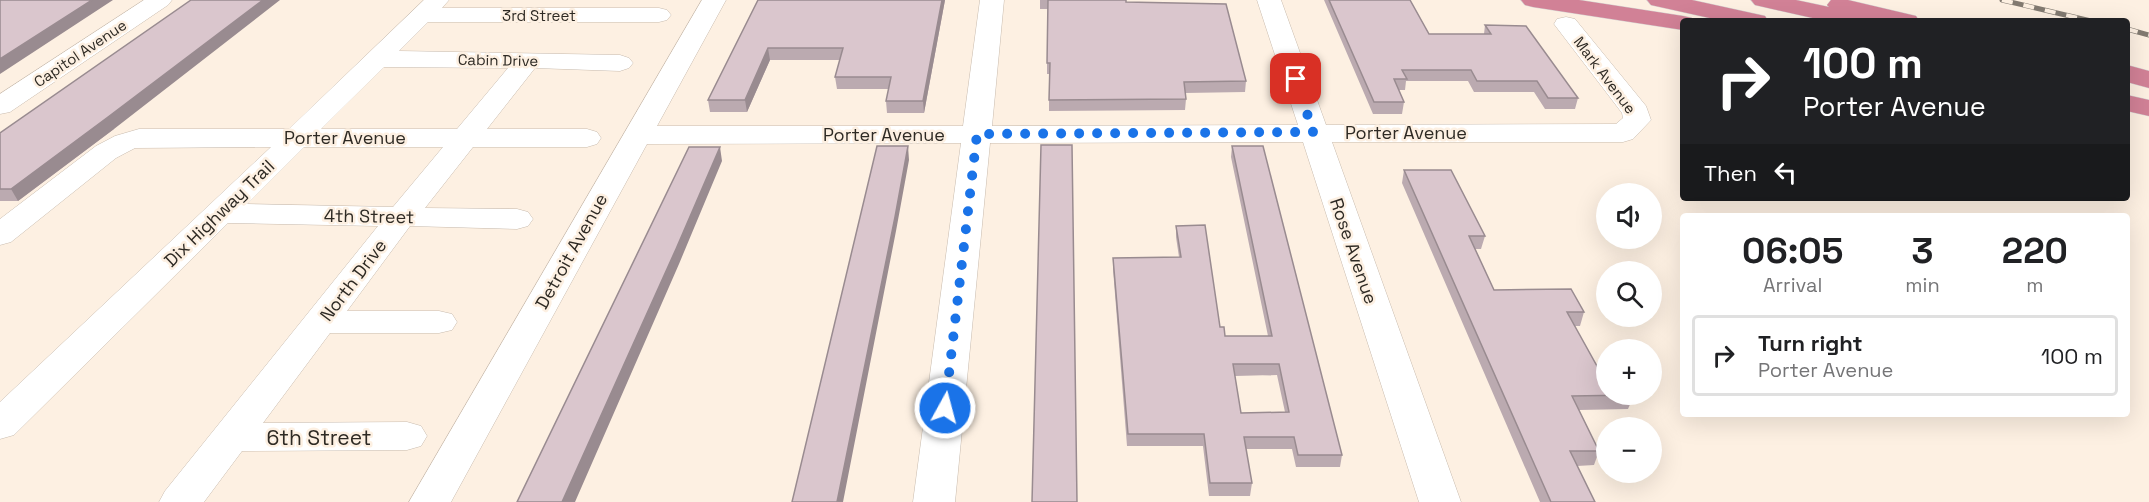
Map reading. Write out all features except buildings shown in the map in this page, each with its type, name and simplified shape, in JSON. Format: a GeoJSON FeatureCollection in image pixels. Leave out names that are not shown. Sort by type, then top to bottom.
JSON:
{"type":"FeatureCollection","features":[{"type":"Feature","properties":{"kind":"highway"},"geometry":{"type":"LineString","coordinates":[[1533,0],[1680,23]]}},
{"type":"Feature","properties":{"kind":"highway"},"geometry":{"type":"LineString","coordinates":[[1659,0],[1742,18]]}},
{"type":"Feature","properties":{"kind":"highway"},"geometry":{"type":"LineString","coordinates":[[1763,0],[1845,18]]}},
{"type":"Feature","properties":{"kind":"highway"},"geometry":{"type":"LineString","coordinates":[[1816,0],[1894,18]]}},
{"type":"Feature","properties":{"kind":"highway"},"geometry":{"type":"LineString","coordinates":[[2130,74],[2149,82]]}},
{"type":"Feature","properties":{"kind":"highway"},"geometry":{"type":"LineString","coordinates":[[2130,80],[2149,82]]}},
{"type":"Feature","properties":{"kind":"highway"},"geometry":{"type":"LineString","coordinates":[[2130,105],[2149,109]]}},
{"type":"Feature","properties":{"kind":"highway"},"geometry":{"type":"LineString","coordinates":[[2130,108],[2149,109]]}},
{"type":"Feature","properties":{"kind":"street","name":"Capitol Avenue"},"geometry":{"type":"LineString","coordinates":[[0,106],[160,0]]}},
{"type":"Feature","properties":{"kind":"street","name":"Detroit Avenue"},"geometry":{"type":"LineString","coordinates":[[430,502],[714,0]]}},
{"type":"Feature","properties":{"kind":"street"},"geometry":{"type":"LineString","coordinates":[[934,502],[992,0]]}},
{"type":"Feature","properties":{"kind":"street","name":"Rose Avenue"},"geometry":{"type":"LineString","coordinates":[[1269,0],[1440,502]]}},
{"type":"Feature","properties":{"kind":"street","name":"3rd Street"},"geometry":{"type":"LineString","coordinates":[[428,8],[659,15]]}},
{"type":"Feature","properties":{"kind":"street","name":"Dix Highway Trail"},"geometry":{"type":"LineString","coordinates":[[0,425],[428,8]]}},
{"type":"Feature","properties":{"kind":"street","name":"Mark Avenue"},"geometry":{"type":"LineString","coordinates":[[1566,24],[1636,112],[1638,120],[1632,126]]}},
{"type":"Feature","properties":{"kind":"street","name":"Cabin Drive"},"geometry":{"type":"LineString","coordinates":[[375,59],[620,63]]}},
{"type":"Feature","properties":{"kind":"street","name":"North Drive"},"geometry":{"type":"LineString","coordinates":[[180,502],[402,216],[528,60]]}},
{"type":"Feature","properties":{"kind":"street","name":"Porter Avenue"},"geometry":{"type":"LineString","coordinates":[[638,135],[1623,133],[1632,126]]}},
{"type":"Feature","properties":{"kind":"street","name":"Porter Avenue"},"geometry":{"type":"LineString","coordinates":[[0,235],[106,152],[139,138],[587,138]]}},
{"type":"Feature","properties":{"kind":"street","name":"4th Street"},"geometry":{"type":"LineString","coordinates":[[220,213],[517,219]]}},
{"type":"Feature","properties":{"kind":"street"},"geometry":{"type":"LineString","coordinates":[[321,322],[439,322]]}},
{"type":"Feature","properties":{"kind":"street","name":"6th Street"},"geometry":{"type":"LineString","coordinates":[[231,437],[407,436]]}},
{"type":"Feature","properties":{"kind":"railway"},"geometry":{"type":"LineString","coordinates":[[2002,0],[2078,18]]}},
{"type":"Feature","properties":{"kind":"railway"},"geometry":{"type":"LineString","coordinates":[[2130,30],[2149,35]]}},
{"type":"Feature","properties":{"kind":"route"},"geometry":{"type":"LineString","coordinates":[[945,408],[977,134],[1313,132],[1296,79]]}}]}
